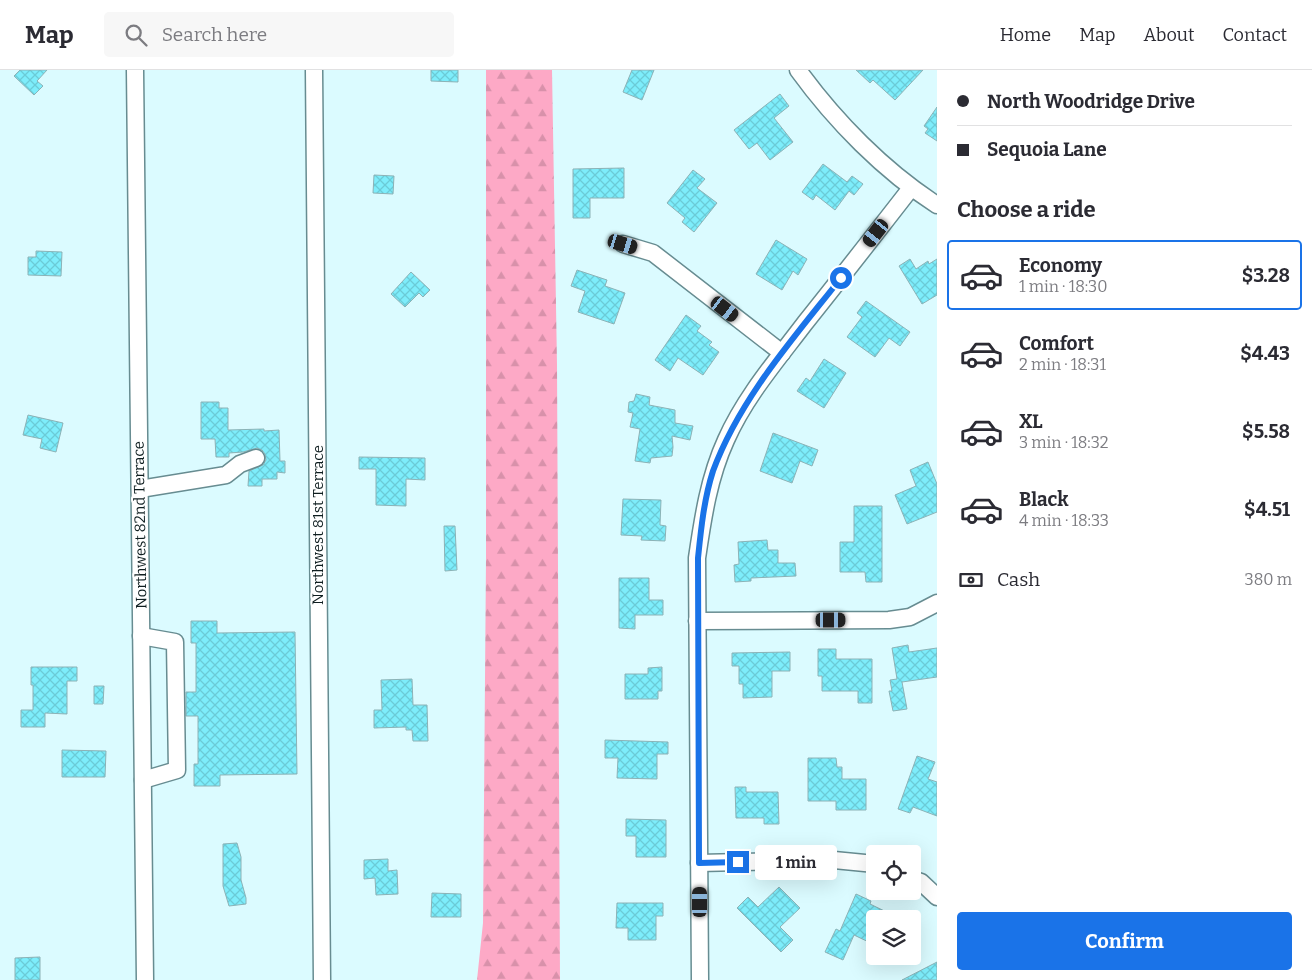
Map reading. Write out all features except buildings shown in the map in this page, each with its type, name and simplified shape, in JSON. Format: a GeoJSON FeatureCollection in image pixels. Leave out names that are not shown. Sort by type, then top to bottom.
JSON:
{"type":"FeatureCollection","features":[{"type":"Feature","properties":{"kind":"street","name":"Northwest 82nd Terrace"},"geometry":{"type":"LineString","coordinates":[[135,70],[145,980]]}},
{"type":"Feature","properties":{"kind":"street","name":"Northwest 81st Terrace"},"geometry":{"type":"LineString","coordinates":[[314,70],[322,980]]}},
{"type":"Feature","properties":{"kind":"street"},"geometry":{"type":"LineString","coordinates":[[798,70],[843,125],[911,188],[937,205]]}},
{"type":"Feature","properties":{"kind":"street"},"geometry":{"type":"LineString","coordinates":[[700,980],[698,558],[703,516],[712,474],[726,438],[748,399],[911,188]]}},
{"type":"Feature","properties":{"kind":"street"},"geometry":{"type":"LineString","coordinates":[[623,244],[653,254],[782,353]]}},
{"type":"Feature","properties":{"kind":"street"},"geometry":{"type":"LineString","coordinates":[[140,489],[226,475],[240,464],[256,458]]}},
{"type":"Feature","properties":{"kind":"street"},"geometry":{"type":"LineString","coordinates":[[698,621],[889,620],[910,617],[937,603]]}},
{"type":"Feature","properties":{"kind":"street"},"geometry":{"type":"LineString","coordinates":[[141,636],[175,642],[177,770],[143,780]]}},
{"type":"Feature","properties":{"kind":"street"},"geometry":{"type":"LineString","coordinates":[[699,863],[834,860],[866,863]]}},
{"type":"Feature","properties":{"kind":"street"},"geometry":{"type":"LineString","coordinates":[[921,882],[937,897]]}},
{"type":"Feature","properties":{"kind":"green space"},"geometry":{"type":"Polygon","coordinates":[[[486,70],[552,70],[557,364],[560,980],[477,980],[483,923],[486,559],[486,70]]]}},
{"type":"Feature","properties":{"kind":"route"},"geometry":{"type":"LineString","coordinates":[[738,862],[699,863],[698,558],[703,516],[712,474],[726,438],[748,399],[841,278]]}}]}
